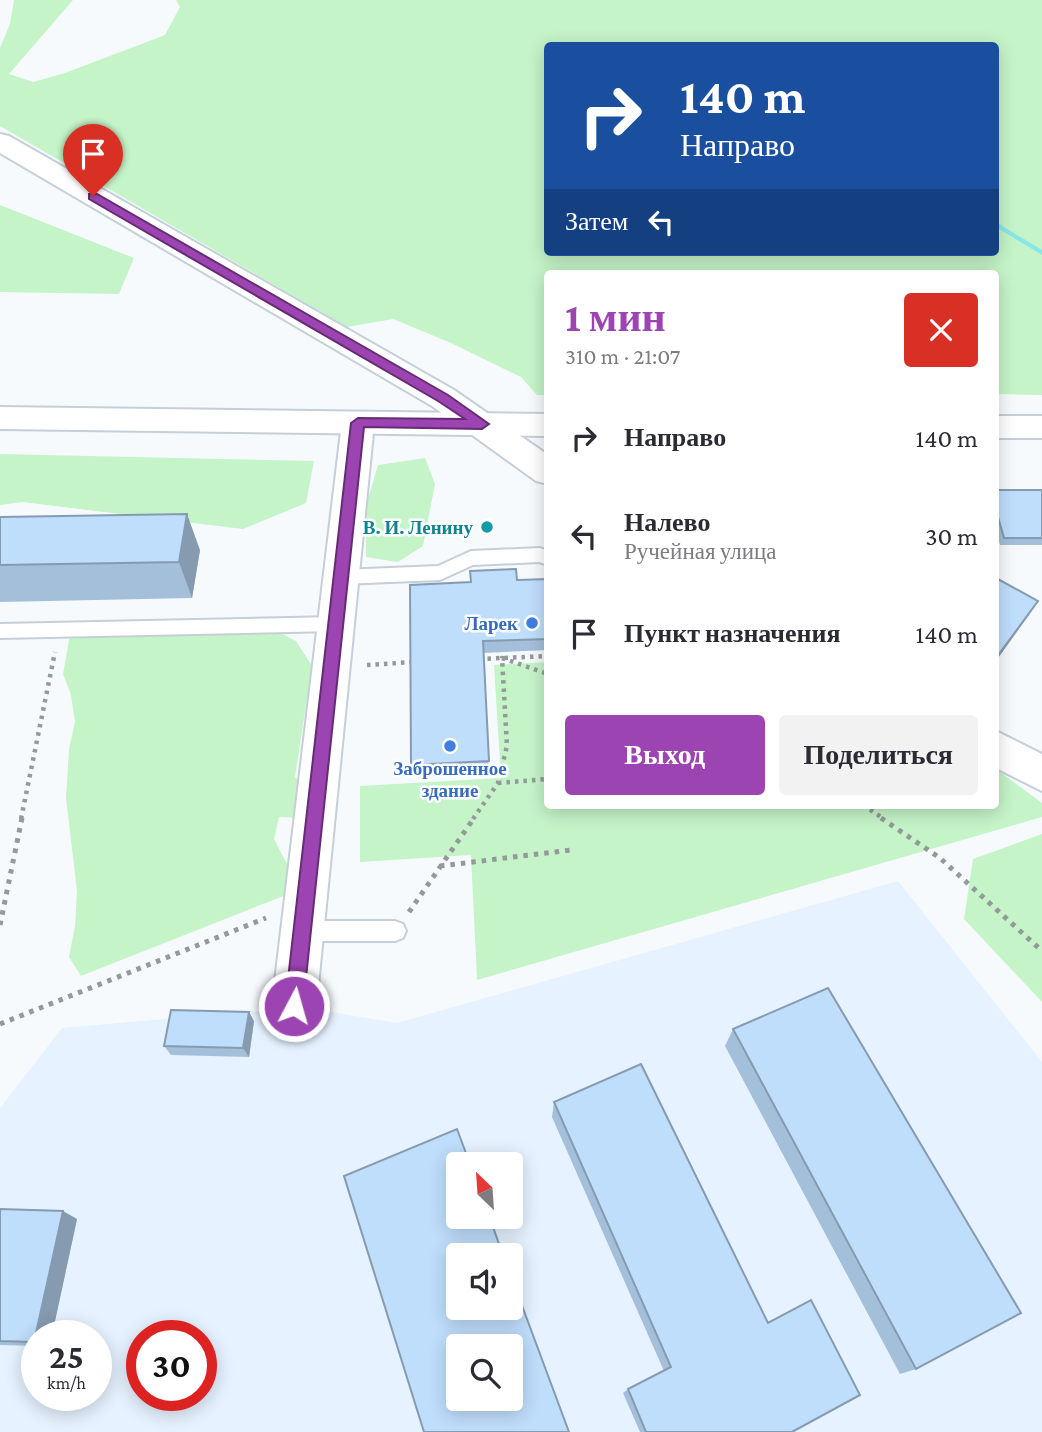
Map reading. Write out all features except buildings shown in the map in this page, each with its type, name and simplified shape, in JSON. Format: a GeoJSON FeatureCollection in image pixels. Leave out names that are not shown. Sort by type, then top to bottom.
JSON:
{"type":"FeatureCollection","features":[{"type":"Feature","properties":{"kind":"street"},"geometry":{"type":"LineString","coordinates":[[0,142],[443,398],[544,469]]}},
{"type":"Feature","properties":{"kind":"street"},"geometry":{"type":"LineString","coordinates":[[0,418],[544,425]]}},
{"type":"Feature","properties":{"kind":"street"},"geometry":{"type":"LineString","coordinates":[[294,1006],[358,423]]}},
{"type":"Feature","properties":{"kind":"street"},"geometry":{"type":"LineString","coordinates":[[999,427],[1042,427]]}},
{"type":"Feature","properties":{"kind":"street"},"geometry":{"type":"LineString","coordinates":[[999,749],[1039,767]]}},
{"type":"Feature","properties":{"kind":"lane"},"geometry":{"type":"LineString","coordinates":[[341,577],[440,573],[471,558],[544,556]]}},
{"type":"Feature","properties":{"kind":"lane"},"geometry":{"type":"LineString","coordinates":[[0,631],[335,624]]}},
{"type":"Feature","properties":{"kind":"lane"},"geometry":{"type":"LineString","coordinates":[[304,916],[395,931]]}},
{"type":"Feature","properties":{"kind":"path"},"geometry":{"type":"LineString","coordinates":[[0,925],[54,668],[58,630]]}},
{"type":"Feature","properties":{"kind":"path"},"geometry":{"type":"LineString","coordinates":[[475,660],[544,656]]}},
{"type":"Feature","properties":{"kind":"path"},"geometry":{"type":"LineString","coordinates":[[502,658],[544,673]]}},
{"type":"Feature","properties":{"kind":"path"},"geometry":{"type":"LineString","coordinates":[[395,931],[498,783],[506,746],[502,658]]}},
{"type":"Feature","properties":{"kind":"path"},"geometry":{"type":"LineString","coordinates":[[331,667],[423,662]]}},
{"type":"Feature","properties":{"kind":"path"},"geometry":{"type":"LineString","coordinates":[[498,783],[544,779]]}},
{"type":"Feature","properties":{"kind":"path"},"geometry":{"type":"LineString","coordinates":[[869,809],[940,858],[1042,951]]}},
{"type":"Feature","properties":{"kind":"path"},"geometry":{"type":"LineString","coordinates":[[440,866],[570,850]]}},
{"type":"Feature","properties":{"kind":"path"},"geometry":{"type":"LineString","coordinates":[[0,1024],[304,916]]}},
{"type":"Feature","properties":{"kind":"shaded area"},"geometry":{"type":"Polygon","coordinates":[[[898,881],[1042,1062],[1042,1432],[0,1432],[0,1108],[62,1028],[301,1007],[397,1023],[898,881]]]}},
{"type":"Feature","properties":{"kind":"green space"},"geometry":{"type":"Polygon","coordinates":[[[14,0],[73,0],[9,74],[33,82],[65,73],[165,35],[180,7],[176,0],[1042,0],[1042,395],[999,394],[999,270],[544,270],[544,395],[537,395],[521,377],[393,319],[347,327],[0,126],[0,48],[10,24],[14,0]]]}},
{"type":"Feature","properties":{"kind":"green space"},"geometry":{"type":"Polygon","coordinates":[[[0,205],[134,258],[119,294],[0,292],[0,205]]]}},
{"type":"Feature","properties":{"kind":"green space"},"geometry":{"type":"Polygon","coordinates":[[[0,454],[314,461],[306,503],[243,529],[22,502],[0,505],[0,454]]]}},
{"type":"Feature","properties":{"kind":"green space"},"geometry":{"type":"Polygon","coordinates":[[[425,458],[435,484],[423,546],[398,562],[366,557],[366,506],[378,465],[425,458]]]}},
{"type":"Feature","properties":{"kind":"green space"},"geometry":{"type":"Polygon","coordinates":[[[272,629],[296,641],[312,666],[295,777],[305,787],[302,818],[279,817],[274,839],[288,866],[291,893],[81,976],[69,957],[75,926],[77,891],[66,798],[69,749],[75,722],[71,695],[63,674],[70,634],[272,629]]]}},
{"type":"Feature","properties":{"kind":"green space"},"geometry":{"type":"Polygon","coordinates":[[[544,662],[544,809],[999,809],[999,771],[1042,803],[1042,817],[477,980],[471,855],[360,862],[360,786],[501,778],[494,665],[544,662]]]}},
{"type":"Feature","properties":{"kind":"green space"},"geometry":{"type":"Polygon","coordinates":[[[1042,834],[1042,1002],[964,919],[973,859],[1042,834]]]}},
{"type":"Feature","properties":{"kind":"waterway"},"geometry":{"type":"LineString","coordinates":[[999,226],[1042,253]]}},
{"type":"Feature","properties":{"kind":"place","name":"В. И. Ленину"},"geometry":{"type":"Point","coordinates":[487,527]}},
{"type":"Feature","properties":{"kind":"place","name":"Ларек"},"geometry":{"type":"Point","coordinates":[532,623]}},
{"type":"Feature","properties":{"kind":"place","name":"Заброшенное здание"},"geometry":{"type":"Point","coordinates":[450,746]}},
{"type":"Feature","properties":{"kind":"route"},"geometry":{"type":"LineString","coordinates":[[93,196],[443,398],[482,424],[358,423],[294,1006]]}}]}
